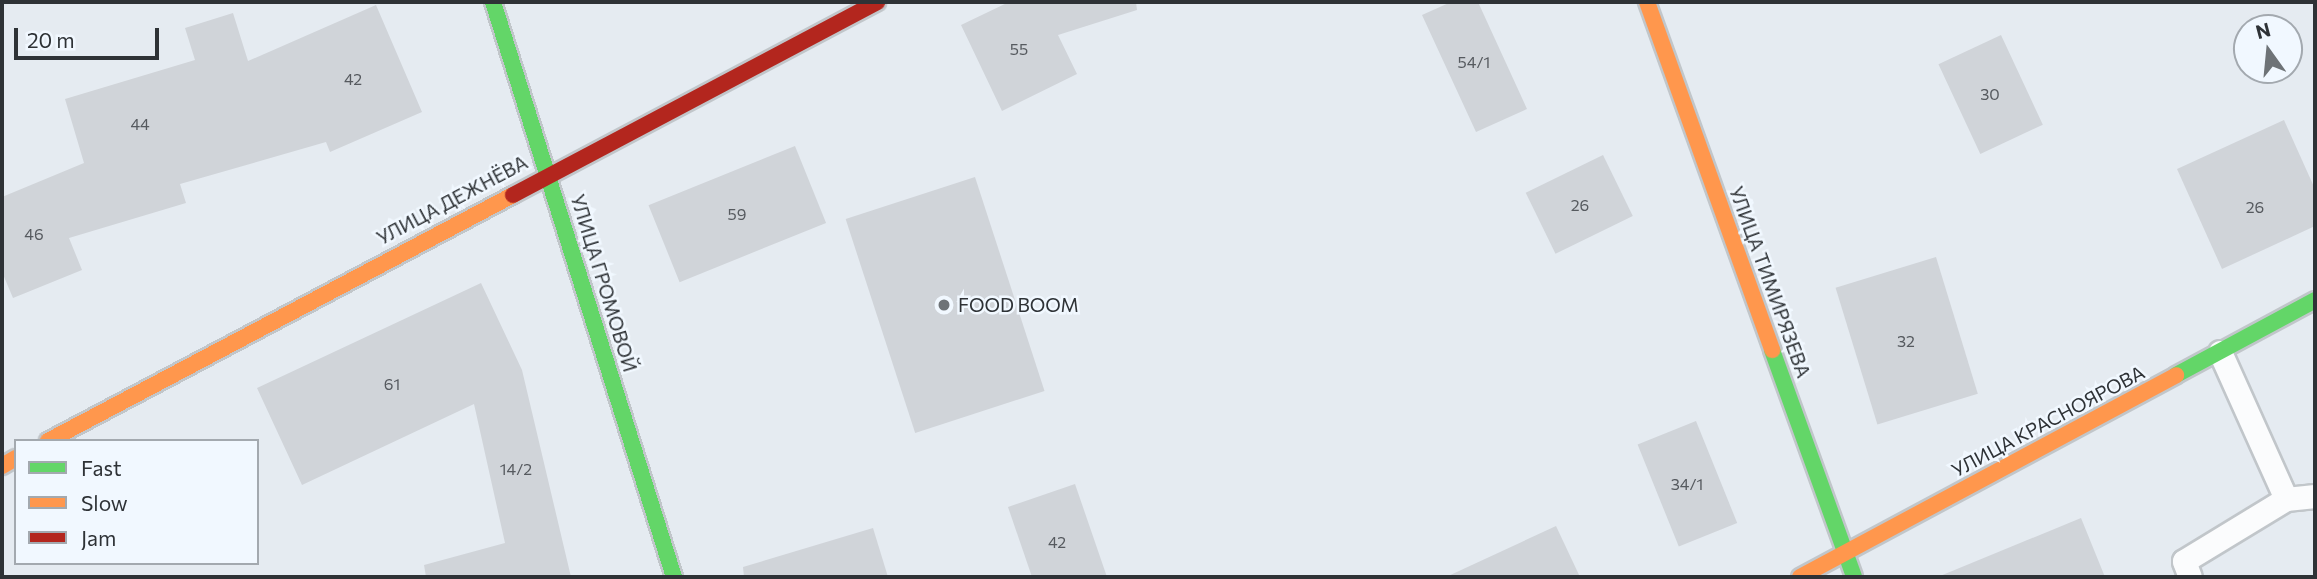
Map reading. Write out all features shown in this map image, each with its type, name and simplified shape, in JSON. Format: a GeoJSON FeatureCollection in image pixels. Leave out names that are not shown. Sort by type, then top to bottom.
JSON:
{"type":"FeatureCollection","features":[{"type":"Feature","properties":{"kind":"street","name":"УЛИЦА ГРОМОВОЙ"},"geometry":{"type":"LineString","coordinates":[[493,2],[674,577]]}},
{"type":"Feature","properties":{"kind":"street","name":"УЛИЦА ДЕЖНЁВА"},"geometry":{"type":"LineString","coordinates":[[52,439],[548,173],[877,2]]}},
{"type":"Feature","properties":{"kind":"street","name":"УЛИЦА ТИМИРЯЗЕВА"},"geometry":{"type":"LineString","coordinates":[[1647,2],[1854,577]]}},
{"type":"Feature","properties":{"kind":"street","name":"УЛИЦА КРАСНОЯРОВА"},"geometry":{"type":"LineString","coordinates":[[1800,577],[2315,300]]}},
{"type":"Feature","properties":{"kind":"lane"},"geometry":{"type":"LineString","coordinates":[[2220,352],[2286,499]]}},
{"type":"Feature","properties":{"kind":"lane"},"geometry":{"type":"LineString","coordinates":[[2190,577],[2184,561],[2286,499],[2315,496]]}},
{"type":"Feature","properties":{"kind":"building"},"geometry":{"type":"Polygon","coordinates":[[[1009,2],[1136,2],[1137,10],[1058,35],[1077,74],[1002,111],[961,25],[1009,2]]]}},
{"type":"Feature","properties":{"kind":"building"},"geometry":{"type":"Polygon","coordinates":[[[1451,2],[1478,2],[1527,109],[1476,132],[1422,15],[1451,2]]]}},
{"type":"Feature","properties":{"kind":"building"},"geometry":{"type":"Polygon","coordinates":[[[376,5],[422,112],[330,152],[326,142],[180,184],[186,203],[69,238],[82,270],[13,298],[2,272],[2,197],[84,163],[65,99],[195,60],[185,28],[233,13],[248,61],[376,5]]]}},
{"type":"Feature","properties":{"kind":"building"},"geometry":{"type":"Polygon","coordinates":[[[2001,35],[2043,125],[1980,154],[1938,64],[2001,35]]]}},
{"type":"Feature","properties":{"kind":"building"},"geometry":{"type":"Polygon","coordinates":[[[2284,120],[2315,189],[2315,226],[2222,269],[2177,169],[2284,120]]]}},
{"type":"Feature","properties":{"kind":"building"},"geometry":{"type":"Polygon","coordinates":[[[795,146],[826,223],[680,282],[649,205],[795,146]]]}},
{"type":"Feature","properties":{"kind":"building"},"geometry":{"type":"Polygon","coordinates":[[[1603,155],[1633,216],[1556,254],[1526,193],[1603,155]]]}},
{"type":"Feature","properties":{"kind":"building","name":"FOOD BOOM"},"geometry":{"type":"Polygon","coordinates":[[[975,177],[1045,391],[915,433],[846,219],[975,177]]]}},
{"type":"Feature","properties":{"kind":"building"},"geometry":{"type":"Polygon","coordinates":[[[1936,257],[1978,394],[1877,424],[1836,288],[1936,257]]]}},
{"type":"Feature","properties":{"kind":"building"},"geometry":{"type":"Polygon","coordinates":[[[481,283],[522,370],[571,577],[426,577],[424,565],[505,543],[474,404],[302,485],[257,388],[481,283]]]}},
{"type":"Feature","properties":{"kind":"building"},"geometry":{"type":"Polygon","coordinates":[[[1696,421],[1737,523],[1679,547],[1638,445],[1696,421]]]}},
{"type":"Feature","properties":{"kind":"building"},"geometry":{"type":"Polygon","coordinates":[[[1075,484],[1107,577],[1032,577],[1008,507],[1075,484]]]}},
{"type":"Feature","properties":{"kind":"building"},"geometry":{"type":"Polygon","coordinates":[[[2081,518],[2105,577],[1940,577],[1940,576],[2081,518]]]}},
{"type":"Feature","properties":{"kind":"building"},"geometry":{"type":"Polygon","coordinates":[[[1556,526],[1580,577],[1446,577],[1556,526]]]}},
{"type":"Feature","properties":{"kind":"building"},"geometry":{"type":"Polygon","coordinates":[[[873,528],[888,577],[744,577],[743,567],[873,528]]]}},
{"type":"Feature","properties":{"kind":"traffic: fast"},"geometry":{"type":"LineString","coordinates":[[493,2],[674,577]]}},
{"type":"Feature","properties":{"kind":"traffic: fast"},"geometry":{"type":"LineString","coordinates":[[2176,375],[2315,300]]}},
{"type":"Feature","properties":{"kind":"traffic: fast"},"geometry":{"type":"LineString","coordinates":[[1772,350],[1854,577]]}},
{"type":"Feature","properties":{"kind":"traffic: slow"},"geometry":{"type":"LineString","coordinates":[[1647,2],[1772,350]]}},
{"type":"Feature","properties":{"kind":"traffic: slow"},"geometry":{"type":"LineString","coordinates":[[52,439],[513,195]]}},
{"type":"Feature","properties":{"kind":"traffic: slow"},"geometry":{"type":"LineString","coordinates":[[1800,577],[2176,375]]}},
{"type":"Feature","properties":{"kind":"traffic: slow"},"geometry":{"type":"LineString","coordinates":[[2,466],[14,459]]}},
{"type":"Feature","properties":{"kind":"traffic: jam"},"geometry":{"type":"LineString","coordinates":[[513,195],[877,2]]}},
{"type":"Feature","properties":{"kind":"place","name":"FOOD BOOM"},"geometry":{"type":"Point","coordinates":[944,305]}}]}
